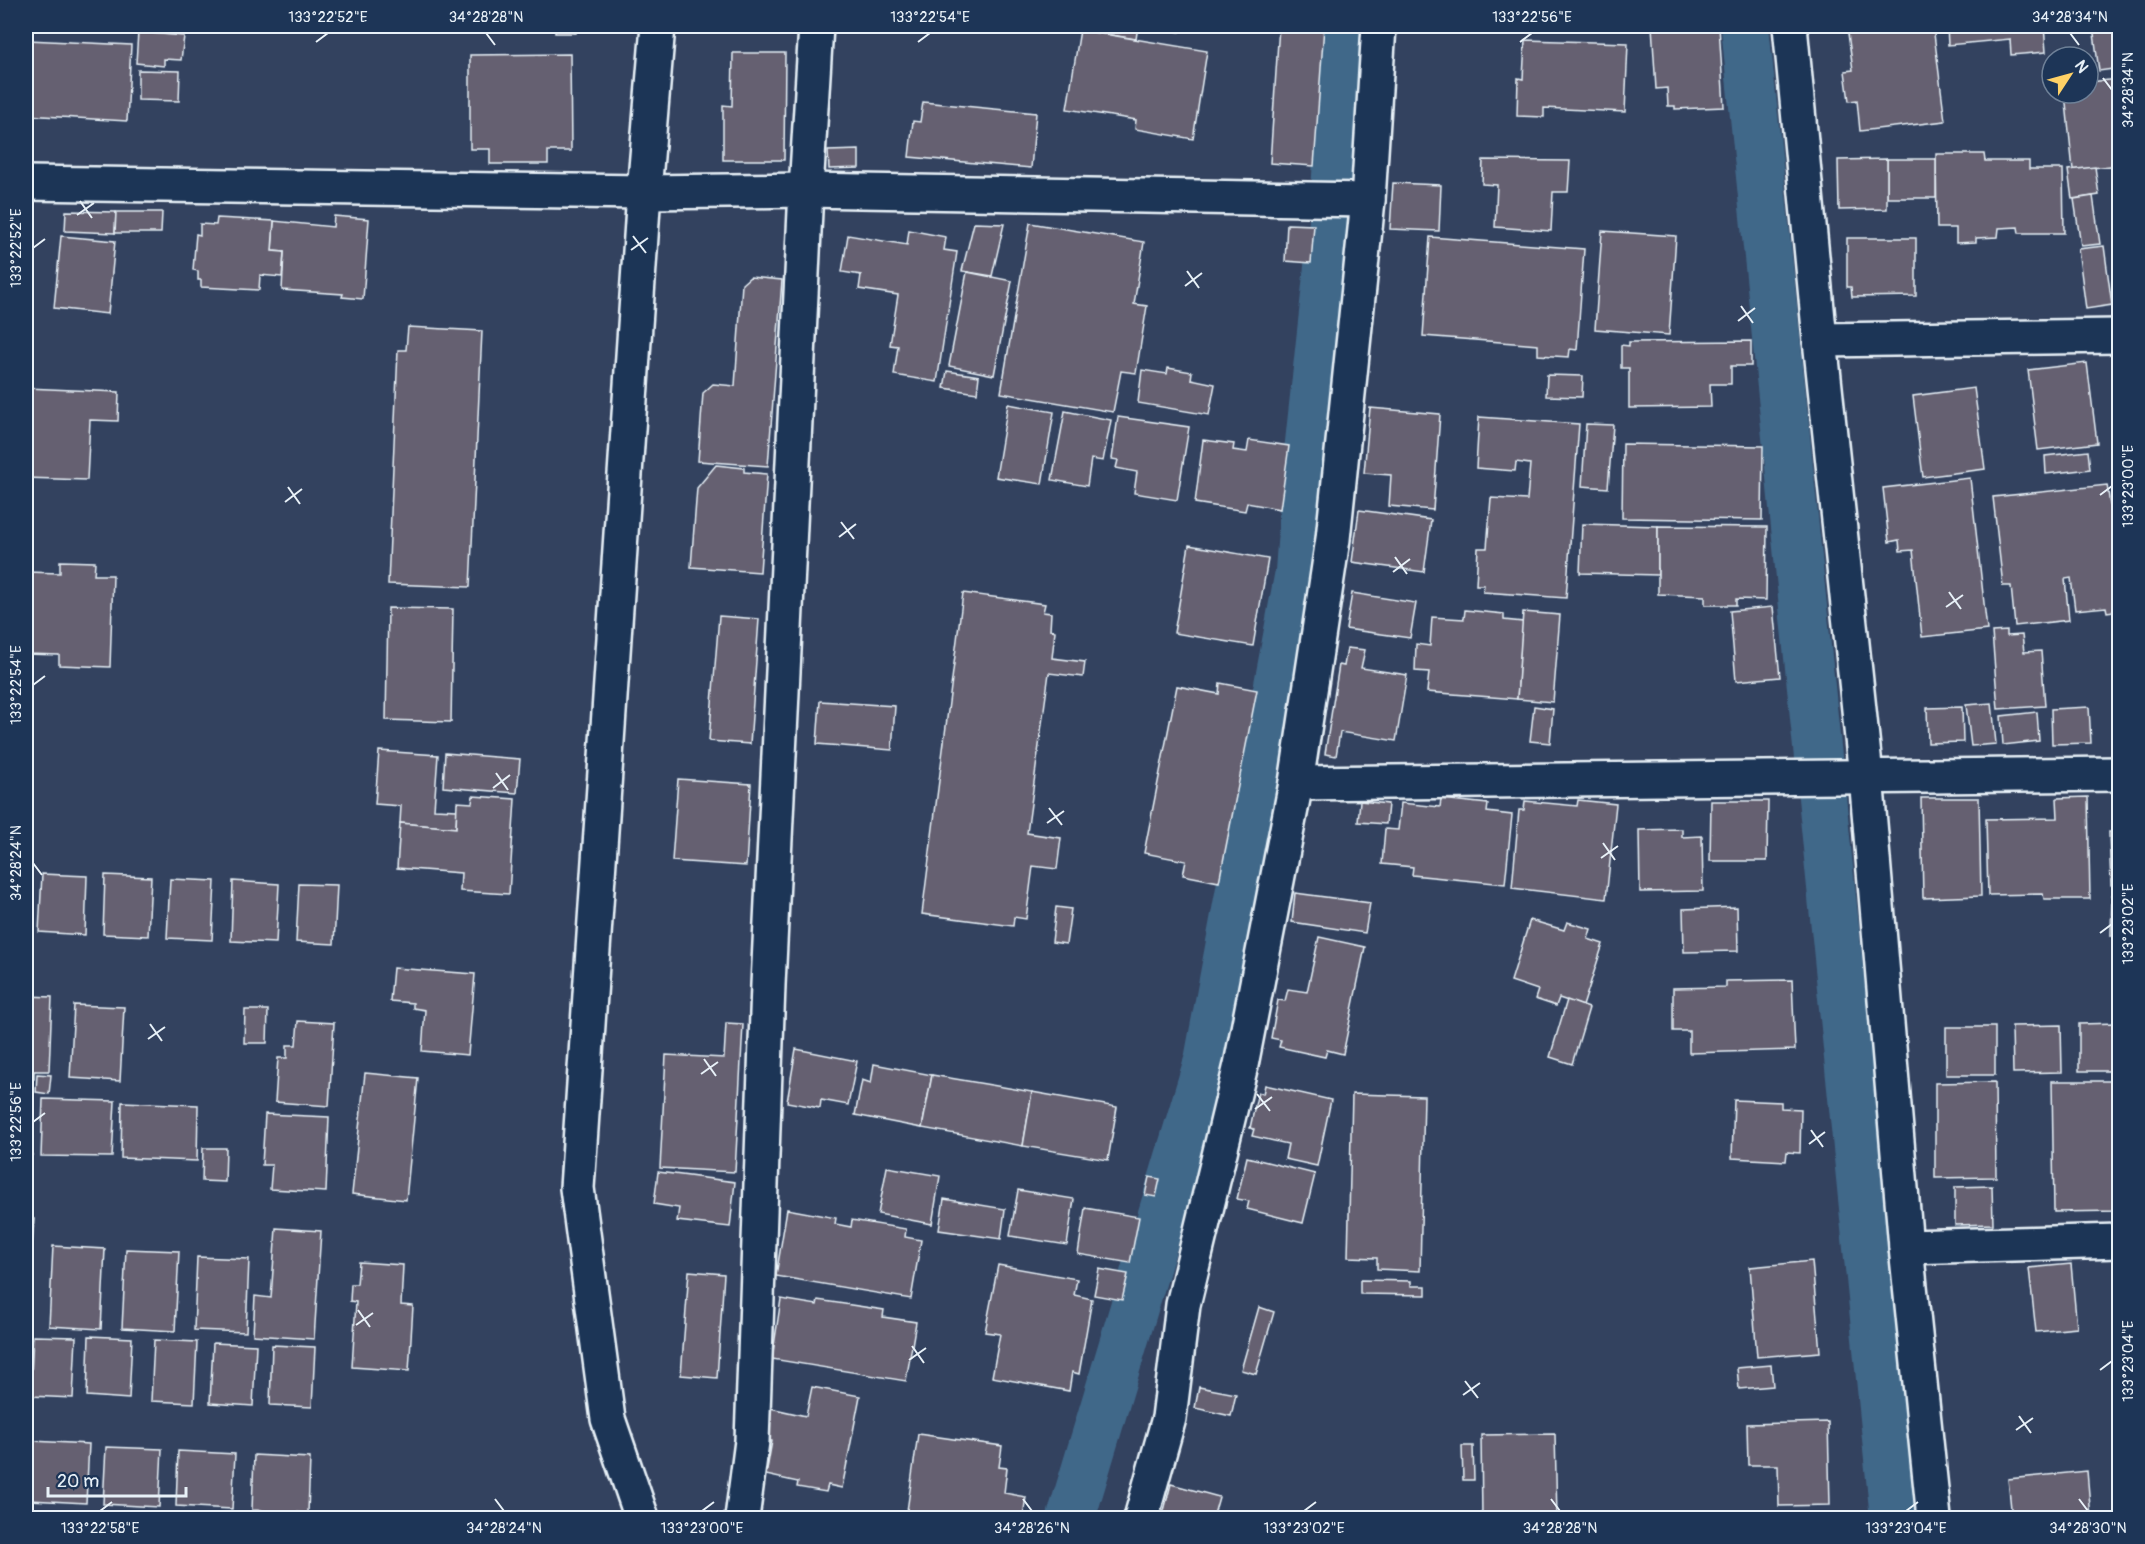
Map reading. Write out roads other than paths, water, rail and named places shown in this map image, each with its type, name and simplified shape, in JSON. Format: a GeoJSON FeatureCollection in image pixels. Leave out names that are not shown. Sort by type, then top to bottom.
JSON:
{"type":"FeatureCollection","features":[{"type":"Feature","properties":{"kind":"street"},"geometry":{"type":"LineString","coordinates":[[642,1518],[608,1419],[576,1188],[644,192],[658,26]]}},
{"type":"Feature","properties":{"kind":"street"},"geometry":{"type":"LineString","coordinates":[[742,1518],[752,1441],[768,985],[816,26]]}},
{"type":"Feature","properties":{"kind":"street"},"geometry":{"type":"LineString","coordinates":[[1141,1518],[1169,1418],[1184,1305],[1241,1065],[1296,783],[1332,539],[1361,200],[1379,26]]}},
{"type":"Feature","properties":{"kind":"street"},"geometry":{"type":"LineString","coordinates":[[1790,26],[1820,340],[1854,776],[1934,1518]]}},
{"type":"Feature","properties":{"kind":"street"},"geometry":{"type":"LineString","coordinates":[[26,183],[644,192],[806,190],[1361,200]]}},
{"type":"Feature","properties":{"kind":"street"},"geometry":{"type":"LineString","coordinates":[[1820,340],[2120,336]]}},
{"type":"Feature","properties":{"kind":"street"},"geometry":{"type":"LineString","coordinates":[[1296,783],[2120,774]]}},
{"type":"Feature","properties":{"kind":"street"},"geometry":{"type":"LineString","coordinates":[[1906,1246],[2120,1241]]}},
{"type":"Feature","properties":{"kind":"waterway"},"geometry":{"type":"LineString","coordinates":[[1071,1518],[1208,1061],[1299,572],[1307,461],[1333,221],[1346,26]]}},
{"type":"Feature","properties":{"kind":"waterway"},"geometry":{"type":"LineString","coordinates":[[1745,26],[1894,1518]]}}]}
